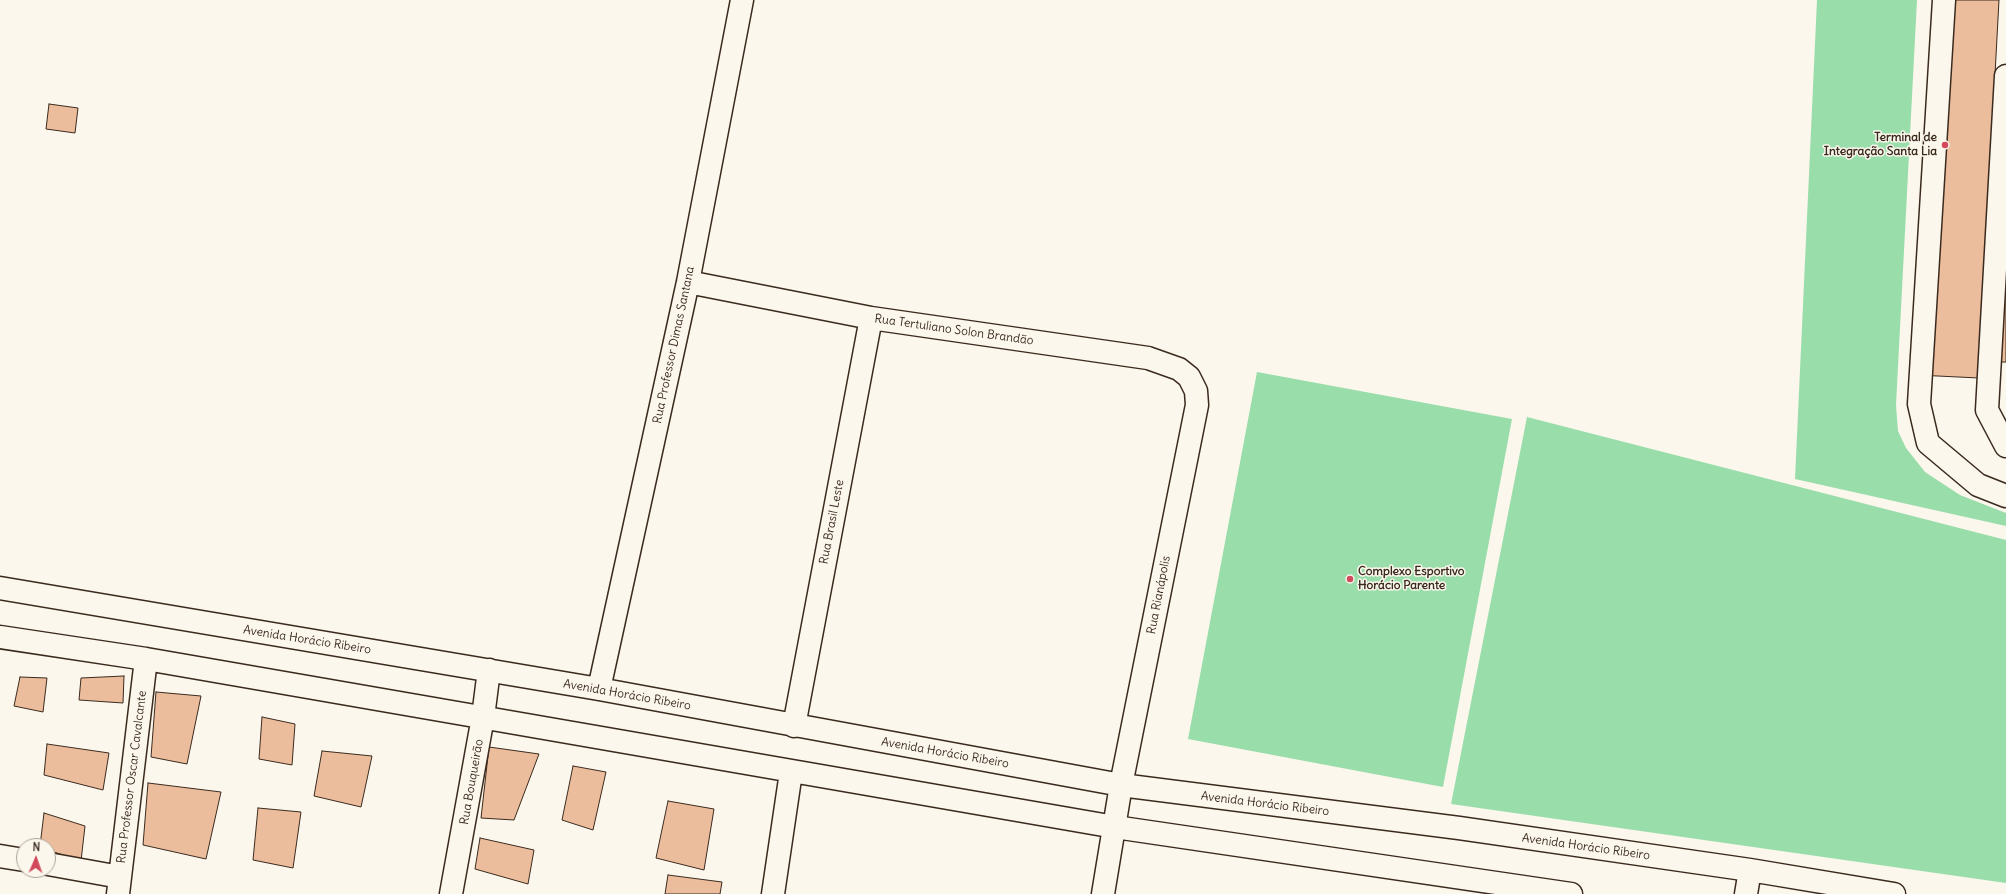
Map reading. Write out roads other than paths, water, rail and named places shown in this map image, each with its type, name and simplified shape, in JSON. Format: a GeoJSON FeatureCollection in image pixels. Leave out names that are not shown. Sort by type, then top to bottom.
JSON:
{"type":"FeatureCollection","features":[{"type":"Feature","properties":{"kind":"street","name":"Rua Professor Dimas Santana"},"geometry":{"type":"LineString","coordinates":[[599,689],[688,282],[742,0]]}},
{"type":"Feature","properties":{"kind":"street"},"geometry":{"type":"LineString","coordinates":[[1944,0],[1919,404],[1928,444],[1978,485],[2006,496]]}},
{"type":"Feature","properties":{"kind":"street"},"geometry":{"type":"LineString","coordinates":[[2006,76],[1987,410],[2006,446]]}},
{"type":"Feature","properties":{"kind":"street","name":"Rua Tertuliano Solon Brandão"},"geometry":{"type":"LineString","coordinates":[[688,282],[871,318],[1148,358],[1179,369],[1189,378],[1196,391],[1197,404]]}},
{"type":"Feature","properties":{"kind":"street","name":"Rua Brasil Leste"},"geometry":{"type":"LineString","coordinates":[[794,726],[871,318]]}},
{"type":"Feature","properties":{"kind":"street","name":"Rua Rianápolis"},"geometry":{"type":"LineString","coordinates":[[1115,827],[1121,785],[1197,404]]}},
{"type":"Feature","properties":{"kind":"street","name":"Avenida Horácio Ribeiro"},"geometry":{"type":"LineString","coordinates":[[0,588],[599,689],[1121,785],[1459,828],[1750,870],[1894,894]]}},
{"type":"Feature","properties":{"kind":"street"},"geometry":{"type":"LineString","coordinates":[[0,637],[483,717],[791,772],[1115,827],[1431,884],[1571,894]]}},
{"type":"Feature","properties":{"kind":"street","name":"Rua Professor Oscar Cavalcante"},"geometry":{"type":"LineString","coordinates":[[119,885],[146,660]]}},
{"type":"Feature","properties":{"kind":"street","name":"Rua Bouqueirão"},"geometry":{"type":"LineString","coordinates":[[452,894],[483,717],[489,670]]}},
{"type":"Feature","properties":{"kind":"street"},"geometry":{"type":"LineString","coordinates":[[773,894],[791,772]]}},
{"type":"Feature","properties":{"kind":"street"},"geometry":{"type":"LineString","coordinates":[[1103,894],[1115,827]]}},
{"type":"Feature","properties":{"kind":"street"},"geometry":{"type":"LineString","coordinates":[[0,856],[16,859]]}},
{"type":"Feature","properties":{"kind":"street"},"geometry":{"type":"LineString","coordinates":[[56,866],[119,885]]}},
{"type":"Feature","properties":{"kind":"street"},"geometry":{"type":"LineString","coordinates":[[1746,894],[1750,870]]}},
{"type":"Feature","properties":{"kind":"place","name":"Terminal de Integração Santa Lia"},"geometry":{"type":"Point","coordinates":[1945,145]}},
{"type":"Feature","properties":{"kind":"place","name":"Complexo Esportivo Horácio Parente"},"geometry":{"type":"Point","coordinates":[1350,579]}}]}
